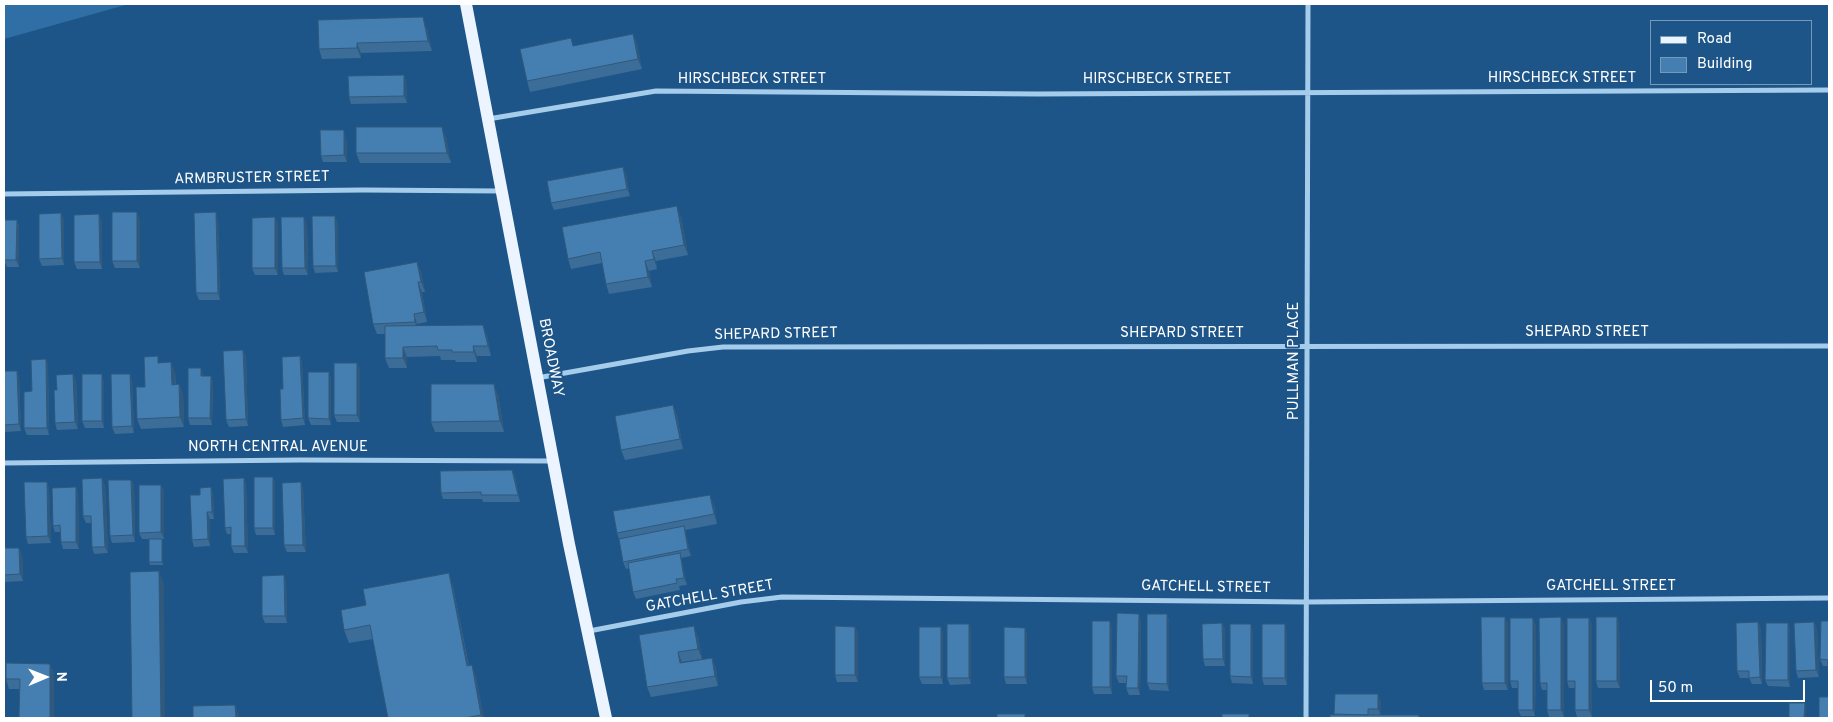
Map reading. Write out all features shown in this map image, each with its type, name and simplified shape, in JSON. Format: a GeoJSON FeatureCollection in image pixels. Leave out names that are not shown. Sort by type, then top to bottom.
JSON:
{"type":"FeatureCollection","features":[{"type":"Feature","properties":{"kind":"main road","name":"BROADWAY"},"geometry":{"type":"LineString","coordinates":[[466,4],[536,378],[586,632],[606,718]]}},
{"type":"Feature","properties":{"kind":"street","name":"PULLMAN PLACE"},"geometry":{"type":"LineString","coordinates":[[1306,718],[1308,4]]}},
{"type":"Feature","properties":{"kind":"street","name":"HIRSCHBECK STREET"},"geometry":{"type":"LineString","coordinates":[[488,119],[656,91],[1009,94],[1829,90]]}},
{"type":"Feature","properties":{"kind":"street","name":"ARMBRUSTER STREET"},"geometry":{"type":"LineString","coordinates":[[4,194],[363,190],[501,191]]}},
{"type":"Feature","properties":{"kind":"street","name":"SHEPARD STREET"},"geometry":{"type":"LineString","coordinates":[[536,378],[688,351],[723,347],[1829,346]]}},
{"type":"Feature","properties":{"kind":"street","name":"NORTH CENTRAL AVENUE"},"geometry":{"type":"LineString","coordinates":[[4,463],[300,460],[553,461]]}},
{"type":"Feature","properties":{"kind":"street","name":"GATCHELL STREET"},"geometry":{"type":"LineString","coordinates":[[586,632],[741,602],[782,597],[1306,602],[1829,598]]}},
{"type":"Feature","properties":{"kind":"shaded area"},"geometry":{"type":"Polygon","coordinates":[[[4,4],[129,4],[4,39],[4,4]]]}},
{"type":"Feature","properties":{"kind":"building"},"geometry":{"type":"Polygon","coordinates":[[[423,17],[428,41],[357,43],[357,48],[319,49],[318,20],[423,17]]]}},
{"type":"Feature","properties":{"kind":"building"},"geometry":{"type":"Polygon","coordinates":[[[633,34],[638,59],[527,81],[520,49],[571,38],[573,46],[633,34]]]}},
{"type":"Feature","properties":{"kind":"building"},"geometry":{"type":"Polygon","coordinates":[[[404,75],[404,96],[349,97],[348,76],[404,75]]]}},
{"type":"Feature","properties":{"kind":"building"},"geometry":{"type":"Polygon","coordinates":[[[356,127],[442,127],[447,153],[356,153],[356,127]]]}},
{"type":"Feature","properties":{"kind":"building"},"geometry":{"type":"Polygon","coordinates":[[[320,130],[344,130],[344,155],[321,156],[320,130]]]}},
{"type":"Feature","properties":{"kind":"building"},"geometry":{"type":"Polygon","coordinates":[[[623,167],[627,189],[551,203],[547,181],[623,167]]]}},
{"type":"Feature","properties":{"kind":"building"},"geometry":{"type":"Polygon","coordinates":[[[677,206],[684,245],[652,251],[654,259],[645,261],[648,277],[606,284],[600,252],[568,259],[562,227],[677,206]]]}},
{"type":"Feature","properties":{"kind":"building"},"geometry":{"type":"Polygon","coordinates":[[[112,212],[137,212],[137,261],[112,261],[112,212]]]}},
{"type":"Feature","properties":{"kind":"building"},"geometry":{"type":"Polygon","coordinates":[[[216,212],[218,293],[196,293],[194,213],[216,212]]]}},
{"type":"Feature","properties":{"kind":"building"},"geometry":{"type":"Polygon","coordinates":[[[61,213],[62,258],[39,259],[39,214],[61,213]]]}},
{"type":"Feature","properties":{"kind":"building"},"geometry":{"type":"Polygon","coordinates":[[[99,214],[100,262],[74,262],[74,215],[99,214]]]}},
{"type":"Feature","properties":{"kind":"building"},"geometry":{"type":"Polygon","coordinates":[[[312,216],[335,216],[336,266],[313,266],[312,216]]]}},
{"type":"Feature","properties":{"kind":"building"},"geometry":{"type":"Polygon","coordinates":[[[275,217],[275,268],[252,268],[252,218],[275,217]]]}},
{"type":"Feature","properties":{"kind":"building"},"geometry":{"type":"Polygon","coordinates":[[[281,217],[304,217],[305,268],[282,268],[281,217]]]}},
{"type":"Feature","properties":{"kind":"building"},"geometry":{"type":"Polygon","coordinates":[[[4,220],[17,220],[16,260],[4,260],[4,220]]]}},
{"type":"Feature","properties":{"kind":"building"},"geometry":{"type":"Polygon","coordinates":[[[417,262],[421,282],[418,282],[424,312],[414,314],[415,322],[373,324],[364,272],[417,262]]]}},
{"type":"Feature","properties":{"kind":"building"},"geometry":{"type":"Polygon","coordinates":[[[483,325],[488,346],[473,346],[474,352],[438,350],[437,346],[403,347],[403,358],[385,358],[385,326],[483,325]]]}},
{"type":"Feature","properties":{"kind":"building"},"geometry":{"type":"Polygon","coordinates":[[[243,350],[246,419],[226,420],[223,351],[243,350]]]}},
{"type":"Feature","properties":{"kind":"building"},"geometry":{"type":"Polygon","coordinates":[[[158,356],[158,363],[171,362],[172,385],[179,384],[180,417],[137,419],[136,387],[145,387],[144,357],[158,356]]]}},
{"type":"Feature","properties":{"kind":"building"},"geometry":{"type":"Polygon","coordinates":[[[300,356],[303,418],[281,420],[280,389],[283,389],[282,357],[300,356]]]}},
{"type":"Feature","properties":{"kind":"building"},"geometry":{"type":"Polygon","coordinates":[[[46,359],[47,428],[24,428],[24,392],[32,391],[31,360],[46,359]]]}},
{"type":"Feature","properties":{"kind":"building"},"geometry":{"type":"Polygon","coordinates":[[[334,363],[357,363],[357,415],[334,415],[334,363]]]}},
{"type":"Feature","properties":{"kind":"building"},"geometry":{"type":"Polygon","coordinates":[[[188,368],[201,368],[201,376],[211,376],[210,418],[188,418],[188,368]]]}},
{"type":"Feature","properties":{"kind":"building"},"geometry":{"type":"Polygon","coordinates":[[[4,371],[17,371],[19,424],[4,425],[4,371]]]}},
{"type":"Feature","properties":{"kind":"building"},"geometry":{"type":"Polygon","coordinates":[[[308,372],[329,372],[329,419],[308,418],[308,372]]]}},
{"type":"Feature","properties":{"kind":"building"},"geometry":{"type":"Polygon","coordinates":[[[73,374],[75,422],[55,423],[54,390],[57,390],[56,375],[73,374]]]}},
{"type":"Feature","properties":{"kind":"building"},"geometry":{"type":"Polygon","coordinates":[[[82,374],[102,374],[102,421],[82,421],[82,374]]]}},
{"type":"Feature","properties":{"kind":"building"},"geometry":{"type":"Polygon","coordinates":[[[111,374],[130,374],[132,426],[112,427],[111,374]]]}},
{"type":"Feature","properties":{"kind":"building"},"geometry":{"type":"Polygon","coordinates":[[[431,384],[494,384],[500,421],[431,422],[431,384]]]}},
{"type":"Feature","properties":{"kind":"building"},"geometry":{"type":"Polygon","coordinates":[[[673,405],[680,439],[621,450],[615,416],[673,405]]]}},
{"type":"Feature","properties":{"kind":"building"},"geometry":{"type":"Polygon","coordinates":[[[512,470],[518,495],[481,495],[481,492],[441,493],[440,471],[512,470]]]}},
{"type":"Feature","properties":{"kind":"building"},"geometry":{"type":"Polygon","coordinates":[[[254,477],[273,477],[273,528],[254,528],[254,477]]]}},
{"type":"Feature","properties":{"kind":"building"},"geometry":{"type":"Polygon","coordinates":[[[102,478],[105,547],[92,547],[91,516],[83,516],[82,479],[102,478]]]}},
{"type":"Feature","properties":{"kind":"building"},"geometry":{"type":"Polygon","coordinates":[[[244,478],[245,546],[231,546],[231,527],[225,528],[223,479],[244,478]]]}},
{"type":"Feature","properties":{"kind":"building"},"geometry":{"type":"Polygon","coordinates":[[[108,480],[131,480],[133,535],[110,536],[108,480]]]}},
{"type":"Feature","properties":{"kind":"building"},"geometry":{"type":"Polygon","coordinates":[[[24,482],[47,482],[48,536],[26,537],[24,482]]]}},
{"type":"Feature","properties":{"kind":"building"},"geometry":{"type":"Polygon","coordinates":[[[301,482],[303,545],[284,545],[282,483],[301,482]]]}},
{"type":"Feature","properties":{"kind":"building"},"geometry":{"type":"Polygon","coordinates":[[[139,485],[161,485],[161,532],[139,533],[139,485]]]}},
{"type":"Feature","properties":{"kind":"building"},"geometry":{"type":"Polygon","coordinates":[[[76,487],[76,542],[61,542],[60,525],[53,526],[52,488],[76,487]]]}},
{"type":"Feature","properties":{"kind":"building"},"geometry":{"type":"Polygon","coordinates":[[[211,487],[212,512],[207,512],[208,539],[192,540],[190,495],[200,495],[200,488],[211,487]]]}},
{"type":"Feature","properties":{"kind":"building"},"geometry":{"type":"Polygon","coordinates":[[[710,495],[714,514],[617,533],[613,511],[710,495]]]}},
{"type":"Feature","properties":{"kind":"building"},"geometry":{"type":"Polygon","coordinates":[[[684,526],[688,549],[623,562],[619,539],[684,526]]]}},
{"type":"Feature","properties":{"kind":"building"},"geometry":{"type":"Polygon","coordinates":[[[149,539],[162,539],[162,562],[149,562],[149,539]]]}},
{"type":"Feature","properties":{"kind":"building"},"geometry":{"type":"Polygon","coordinates":[[[4,548],[19,548],[20,574],[4,575],[4,548]]]}},
{"type":"Feature","properties":{"kind":"building"},"geometry":{"type":"Polygon","coordinates":[[[680,553],[684,578],[676,579],[677,583],[633,592],[628,563],[680,553]]]}},
{"type":"Feature","properties":{"kind":"building"},"geometry":{"type":"Polygon","coordinates":[[[159,571],[161,718],[132,718],[130,572],[159,571]]]}},
{"type":"Feature","properties":{"kind":"building"},"geometry":{"type":"Polygon","coordinates":[[[449,573],[467,666],[472,665],[481,715],[464,718],[388,718],[370,625],[344,630],[341,610],[366,605],[363,589],[449,573]]]}},
{"type":"Feature","properties":{"kind":"building"},"geometry":{"type":"Polygon","coordinates":[[[284,575],[285,616],[262,616],[262,576],[284,575]]]}},
{"type":"Feature","properties":{"kind":"building"},"geometry":{"type":"Polygon","coordinates":[[[1117,613],[1139,614],[1138,688],[1126,688],[1127,676],[1116,676],[1117,613]]]}},
{"type":"Feature","properties":{"kind":"building"},"geometry":{"type":"Polygon","coordinates":[[[1147,614],[1167,614],[1167,684],[1147,683],[1147,614]]]}},
{"type":"Feature","properties":{"kind":"building"},"geometry":{"type":"Polygon","coordinates":[[[1481,617],[1505,617],[1505,683],[1482,683],[1481,617]]]}},
{"type":"Feature","properties":{"kind":"building"},"geometry":{"type":"Polygon","coordinates":[[[1561,617],[1561,710],[1547,710],[1547,683],[1540,683],[1539,618],[1561,617]]]}},
{"type":"Feature","properties":{"kind":"building"},"geometry":{"type":"Polygon","coordinates":[[[1596,617],[1617,617],[1617,681],[1596,681],[1596,617]]]}},
{"type":"Feature","properties":{"kind":"building"},"geometry":{"type":"Polygon","coordinates":[[[1510,618],[1533,618],[1533,710],[1518,710],[1518,681],[1510,681],[1510,618]]]}},
{"type":"Feature","properties":{"kind":"building"},"geometry":{"type":"Polygon","coordinates":[[[1567,618],[1589,618],[1589,710],[1575,710],[1575,681],[1567,681],[1567,618]]]}},
{"type":"Feature","properties":{"kind":"building"},"geometry":{"type":"Polygon","coordinates":[[[1092,621],[1110,621],[1110,687],[1092,687],[1092,621]]]}},
{"type":"Feature","properties":{"kind":"building"},"geometry":{"type":"Polygon","coordinates":[[[1821,621],[1829,621],[1829,673],[1828,660],[1820,659],[1821,621]]]}},
{"type":"Feature","properties":{"kind":"building"},"geometry":{"type":"Polygon","coordinates":[[[1758,622],[1760,677],[1749,678],[1749,671],[1737,671],[1736,623],[1758,622]]]}},
{"type":"Feature","properties":{"kind":"building"},"geometry":{"type":"Polygon","coordinates":[[[1814,622],[1816,670],[1796,671],[1794,623],[1814,622]]]}},
{"type":"Feature","properties":{"kind":"building"},"geometry":{"type":"Polygon","coordinates":[[[1222,623],[1223,659],[1203,659],[1202,624],[1222,623]]]}},
{"type":"Feature","properties":{"kind":"building"},"geometry":{"type":"Polygon","coordinates":[[[1766,623],[1788,623],[1788,680],[1765,680],[1766,623]]]}},
{"type":"Feature","properties":{"kind":"building"},"geometry":{"type":"Polygon","coordinates":[[[947,624],[969,624],[969,678],[947,678],[947,624]]]}},
{"type":"Feature","properties":{"kind":"building"},"geometry":{"type":"Polygon","coordinates":[[[1230,624],[1251,624],[1251,677],[1230,676],[1230,624]]]}},
{"type":"Feature","properties":{"kind":"building"},"geometry":{"type":"Polygon","coordinates":[[[1262,624],[1285,624],[1285,678],[1262,678],[1262,624]]]}},
{"type":"Feature","properties":{"kind":"building"},"geometry":{"type":"Polygon","coordinates":[[[694,626],[698,649],[678,652],[680,663],[712,658],[715,676],[647,687],[639,635],[694,626]]]}},
{"type":"Feature","properties":{"kind":"building"},"geometry":{"type":"Polygon","coordinates":[[[835,626],[855,627],[855,675],[835,675],[835,626]]]}},
{"type":"Feature","properties":{"kind":"building"},"geometry":{"type":"Polygon","coordinates":[[[919,627],[941,627],[941,677],[919,677],[919,627]]]}},
{"type":"Feature","properties":{"kind":"building"},"geometry":{"type":"Polygon","coordinates":[[[1004,627],[1025,628],[1025,677],[1004,677],[1004,627]]]}},
{"type":"Feature","properties":{"kind":"building"},"geometry":{"type":"Polygon","coordinates":[[[6,663],[50,664],[50,718],[19,718],[20,679],[6,679],[6,663]]]}},
{"type":"Feature","properties":{"kind":"building"},"geometry":{"type":"Polygon","coordinates":[[[1335,694],[1378,694],[1378,709],[1368,709],[1368,715],[1334,714],[1335,694]]]}},
{"type":"Feature","properties":{"kind":"building"},"geometry":{"type":"Polygon","coordinates":[[[1819,697],[1829,697],[1829,718],[1819,718],[1819,697]]]}},
{"type":"Feature","properties":{"kind":"building"},"geometry":{"type":"Polygon","coordinates":[[[1789,703],[1805,703],[1804,718],[1789,718],[1789,703]]]}},
{"type":"Feature","properties":{"kind":"building"},"geometry":{"type":"Polygon","coordinates":[[[235,705],[236,718],[193,718],[193,706],[235,705]]]}},
{"type":"Feature","properties":{"kind":"building"},"geometry":{"type":"Polygon","coordinates":[[[997,714],[1025,714],[1025,718],[997,718],[997,714]]]}},
{"type":"Feature","properties":{"kind":"building"},"geometry":{"type":"Polygon","coordinates":[[[1222,714],[1249,714],[1249,718],[1222,718],[1222,714]]]}},
{"type":"Feature","properties":{"kind":"building"},"geometry":{"type":"Polygon","coordinates":[[[1330,715],[1419,715],[1419,718],[1330,718],[1330,715]]]}}]}
